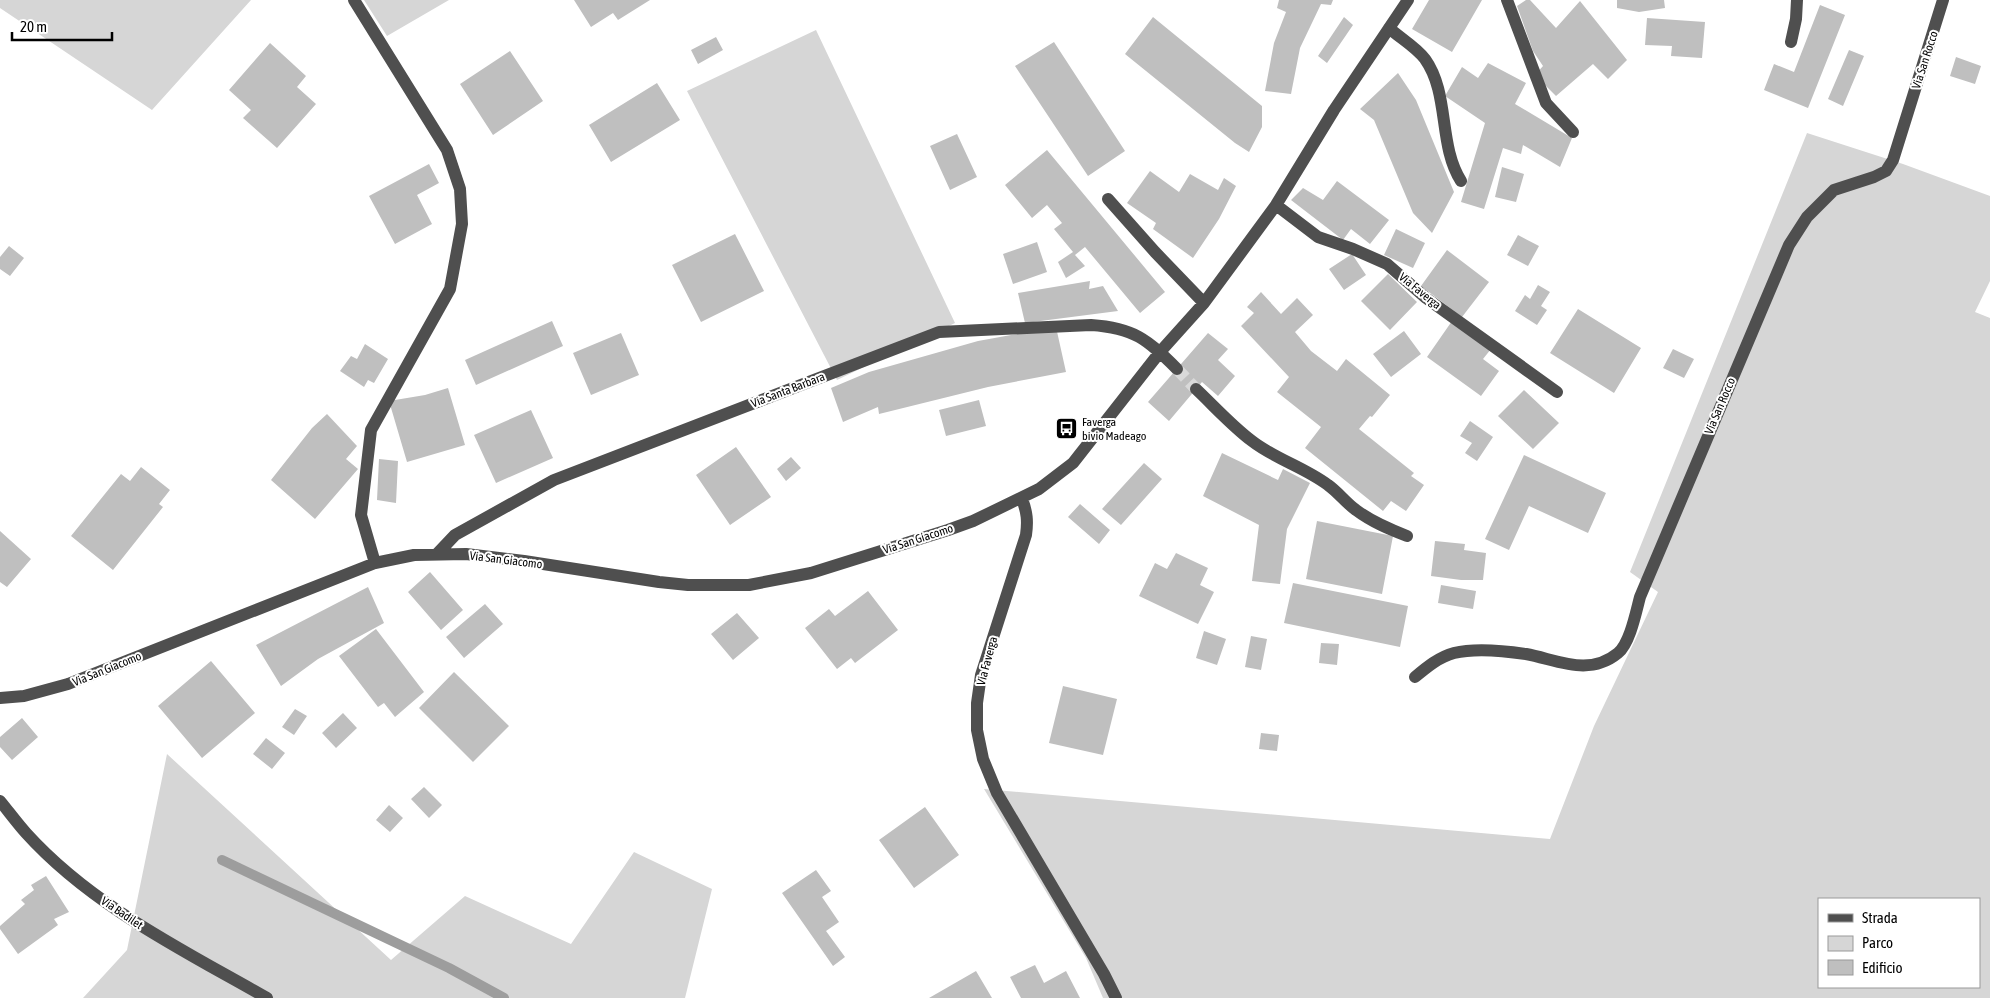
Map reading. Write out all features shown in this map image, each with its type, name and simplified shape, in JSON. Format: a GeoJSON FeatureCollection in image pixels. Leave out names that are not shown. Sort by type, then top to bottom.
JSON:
{"type":"FeatureCollection","features":[{"type":"Feature","properties":{"kind":"street"},"geometry":{"type":"LineString","coordinates":[[354,0],[447,150],[460,189],[462,224],[450,289],[371,430],[362,515],[375,563]]}},
{"type":"Feature","properties":{"kind":"street"},"geometry":{"type":"LineString","coordinates":[[1022,499],[1039,489],[1072,463],[1160,352],[1204,303],[1276,205],[1334,110],[1408,0]]}},
{"type":"Feature","properties":{"kind":"street"},"geometry":{"type":"LineString","coordinates":[[1507,0],[1546,103],[1573,132]]}},
{"type":"Feature","properties":{"kind":"street"},"geometry":{"type":"LineString","coordinates":[[1791,42],[1796,19],[1797,0]]}},
{"type":"Feature","properties":{"kind":"street","name":"Via San Rocco"},"geometry":{"type":"LineString","coordinates":[[1415,677],[1439,659],[1464,651],[1526,654],[1576,666],[1593,666],[1619,653],[1632,624],[1640,597],[1789,245],[1807,217],[1834,190],[1874,178],[1886,171],[1893,160],[1943,0]]}},
{"type":"Feature","properties":{"kind":"street"},"geometry":{"type":"LineString","coordinates":[[1389,28],[1423,56],[1428,64],[1442,108],[1451,161],[1460,181]]}},
{"type":"Feature","properties":{"kind":"street"},"geometry":{"type":"LineString","coordinates":[[1108,199],[1204,303]]}},
{"type":"Feature","properties":{"kind":"street","name":"Via Faverga"},"geometry":{"type":"LineString","coordinates":[[1276,205],[1318,237],[1354,249],[1387,264],[1426,298],[1558,392]]}},
{"type":"Feature","properties":{"kind":"street","name":"Via Santa Barbara"},"geometry":{"type":"LineString","coordinates":[[437,554],[455,535],[554,480],[939,332],[1091,325],[1110,326],[1127,330],[1144,339],[1160,352]]}},
{"type":"Feature","properties":{"kind":"street"},"geometry":{"type":"LineString","coordinates":[[1160,352],[1177,369]]}},
{"type":"Feature","properties":{"kind":"street"},"geometry":{"type":"LineString","coordinates":[[1196,389],[1252,442],[1330,486],[1356,510],[1372,521],[1407,536]]}},
{"type":"Feature","properties":{"kind":"street","name":"Via San Giacomo"},"geometry":{"type":"LineString","coordinates":[[0,698],[24,696],[68,684],[375,563],[395,558],[437,554],[491,557],[636,580],[688,585],[749,585],[780,580],[820,570],[956,527],[1022,499]]}},
{"type":"Feature","properties":{"kind":"street","name":"Via Faverga"},"geometry":{"type":"LineString","coordinates":[[1022,499],[1027,510],[1026,535],[981,675],[977,704],[977,730],[983,759],[997,793],[1104,974],[1116,998]]}},
{"type":"Feature","properties":{"kind":"street","name":"Via Badilet"},"geometry":{"type":"LineString","coordinates":[[0,801],[34,840],[61,867],[98,897],[143,927],[266,998]]}},
{"type":"Feature","properties":{"kind":"green space"},"geometry":{"type":"Polygon","coordinates":[[[0,0],[251,0],[152,110],[0,8],[0,0]]]}},
{"type":"Feature","properties":{"kind":"green space"},"geometry":{"type":"Polygon","coordinates":[[[364,0],[449,0],[387,36],[364,0]]]}},
{"type":"Feature","properties":{"kind":"green space"},"geometry":{"type":"Polygon","coordinates":[[[816,30],[955,323],[837,380],[687,91],[816,30]]]}},
{"type":"Feature","properties":{"kind":"green space"},"geometry":{"type":"Polygon","coordinates":[[[1807,133],[1903,164],[1990,196],[1990,281],[1975,312],[1990,318],[1990,998],[1103,998],[1086,958],[984,789],[1550,839],[1594,726],[1658,592],[1630,572],[1807,133]]]}},
{"type":"Feature","properties":{"kind":"green space"},"geometry":{"type":"Polygon","coordinates":[[[167,754],[391,960],[465,896],[571,944],[634,852],[712,889],[685,998],[83,998],[127,950],[167,754]]]}},
{"type":"Feature","properties":{"kind":"building"},"geometry":{"type":"Polygon","coordinates":[[[574,0],[650,0],[618,20],[613,13],[591,27],[574,0]]]}},
{"type":"Feature","properties":{"kind":"building"},"geometry":{"type":"Polygon","coordinates":[[[1279,0],[1333,0],[1331,5],[1321,4],[1300,48],[1291,94],[1265,91],[1274,43],[1286,12],[1277,8],[1279,0]]]}},
{"type":"Feature","properties":{"kind":"building"},"geometry":{"type":"Polygon","coordinates":[[[1429,0],[1482,0],[1452,52],[1412,29],[1429,0]]]}},
{"type":"Feature","properties":{"kind":"building"},"geometry":{"type":"Polygon","coordinates":[[[1526,0],[1530,0],[1556,28],[1580,1],[1627,60],[1608,79],[1593,64],[1556,96],[1535,75],[1543,66],[1533,51],[1517,6],[1526,0]]]}},
{"type":"Feature","properties":{"kind":"building"},"geometry":{"type":"Polygon","coordinates":[[[1617,0],[1664,0],[1665,8],[1639,12],[1617,8],[1617,0]]]}},
{"type":"Feature","properties":{"kind":"building"},"geometry":{"type":"Polygon","coordinates":[[[1820,5],[1845,15],[1808,108],[1764,90],[1774,64],[1794,72],[1820,5]]]}},
{"type":"Feature","properties":{"kind":"building"},"geometry":{"type":"Polygon","coordinates":[[[1153,17],[1262,106],[1262,127],[1249,152],[1235,143],[1125,54],[1153,17]]]}},
{"type":"Feature","properties":{"kind":"building"},"geometry":{"type":"Polygon","coordinates":[[[1344,17],[1353,25],[1327,63],[1318,56],[1344,17]]]}},
{"type":"Feature","properties":{"kind":"building"},"geometry":{"type":"Polygon","coordinates":[[[1647,18],[1705,22],[1702,58],[1671,56],[1672,46],[1645,45],[1647,18]]]}},
{"type":"Feature","properties":{"kind":"building"},"geometry":{"type":"Polygon","coordinates":[[[716,37],[723,50],[698,64],[691,50],[716,37]]]}},
{"type":"Feature","properties":{"kind":"building"},"geometry":{"type":"Polygon","coordinates":[[[1054,42],[1125,151],[1088,176],[1015,66],[1054,42]]]}},
{"type":"Feature","properties":{"kind":"building"},"geometry":{"type":"Polygon","coordinates":[[[270,43],[306,76],[297,87],[316,104],[277,148],[243,118],[251,110],[229,90],[270,43]]]}},
{"type":"Feature","properties":{"kind":"building"},"geometry":{"type":"Polygon","coordinates":[[[1849,50],[1864,56],[1843,106],[1828,99],[1849,50]]]}},
{"type":"Feature","properties":{"kind":"building"},"geometry":{"type":"Polygon","coordinates":[[[510,51],[543,101],[493,135],[460,84],[510,51]]]}},
{"type":"Feature","properties":{"kind":"building"},"geometry":{"type":"Polygon","coordinates":[[[1956,57],[1981,66],[1975,84],[1950,76],[1956,57]]]}},
{"type":"Feature","properties":{"kind":"building"},"geometry":{"type":"Polygon","coordinates":[[[1488,63],[1526,83],[1515,104],[1572,138],[1560,167],[1523,145],[1521,154],[1503,148],[1484,209],[1461,202],[1485,123],[1445,96],[1462,67],[1478,78],[1488,63]]]}},
{"type":"Feature","properties":{"kind":"building"},"geometry":{"type":"Polygon","coordinates":[[[1398,73],[1416,100],[1454,192],[1432,233],[1413,213],[1374,120],[1360,109],[1398,73]]]}},
{"type":"Feature","properties":{"kind":"building"},"geometry":{"type":"Polygon","coordinates":[[[657,83],[680,120],[611,162],[589,125],[657,83]]]}},
{"type":"Feature","properties":{"kind":"building"},"geometry":{"type":"Polygon","coordinates":[[[957,134],[977,177],[950,190],[930,146],[957,134]]]}},
{"type":"Feature","properties":{"kind":"building"},"geometry":{"type":"Polygon","coordinates":[[[1047,150],[1165,292],[1140,313],[1085,247],[1075,255],[1085,266],[1066,278],[1058,262],[1073,252],[1054,229],[1062,223],[1047,205],[1032,218],[1005,185],[1047,150]]]}},
{"type":"Feature","properties":{"kind":"building"},"geometry":{"type":"Polygon","coordinates":[[[429,164],[439,183],[417,195],[432,224],[395,244],[369,196],[429,164]]]}},
{"type":"Feature","properties":{"kind":"building"},"geometry":{"type":"Polygon","coordinates":[[[1502,167],[1524,174],[1516,202],[1495,197],[1502,167]]]}},
{"type":"Feature","properties":{"kind":"building"},"geometry":{"type":"Polygon","coordinates":[[[1150,171],[1179,192],[1190,174],[1218,190],[1224,178],[1236,186],[1219,219],[1193,258],[1153,229],[1156,223],[1127,203],[1150,171]]]}},
{"type":"Feature","properties":{"kind":"building"},"geometry":{"type":"Polygon","coordinates":[[[1337,181],[1389,220],[1370,244],[1351,229],[1343,240],[1291,200],[1303,188],[1323,200],[1337,181]]]}},
{"type":"Feature","properties":{"kind":"building"},"geometry":{"type":"Polygon","coordinates":[[[1396,229],[1425,243],[1413,268],[1384,255],[1396,229]]]}},
{"type":"Feature","properties":{"kind":"building"},"geometry":{"type":"Polygon","coordinates":[[[735,234],[764,291],[701,322],[672,265],[735,234]]]}},
{"type":"Feature","properties":{"kind":"building"},"geometry":{"type":"Polygon","coordinates":[[[1518,235],[1539,246],[1528,266],[1507,255],[1518,235]]]}},
{"type":"Feature","properties":{"kind":"building"},"geometry":{"type":"Polygon","coordinates":[[[1037,242],[1047,272],[1013,284],[1003,254],[1037,242]]]}},
{"type":"Feature","properties":{"kind":"building"},"geometry":{"type":"Polygon","coordinates":[[[9,246],[24,258],[10,276],[0,269],[0,257],[9,246]]]}},
{"type":"Feature","properties":{"kind":"building"},"geometry":{"type":"Polygon","coordinates":[[[1447,250],[1489,282],[1462,317],[1421,286],[1447,250]]]}},
{"type":"Feature","properties":{"kind":"building"},"geometry":{"type":"Polygon","coordinates":[[[1352,254],[1366,275],[1344,290],[1329,269],[1352,254]]]}},
{"type":"Feature","properties":{"kind":"building"},"geometry":{"type":"Polygon","coordinates":[[[1388,274],[1417,302],[1390,330],[1361,301],[1388,274]]]}},
{"type":"Feature","properties":{"kind":"building"},"geometry":{"type":"Polygon","coordinates":[[[1090,281],[1089,289],[1103,286],[1118,311],[1025,323],[1018,293],[1090,281]]]}},
{"type":"Feature","properties":{"kind":"building"},"geometry":{"type":"Polygon","coordinates":[[[1538,285],[1550,292],[1541,306],[1547,310],[1537,325],[1515,311],[1525,295],[1530,299],[1538,285]]]}},
{"type":"Feature","properties":{"kind":"building"},"geometry":{"type":"Polygon","coordinates":[[[1261,292],[1281,314],[1297,298],[1313,315],[1295,332],[1311,351],[1337,371],[1346,359],[1390,395],[1372,417],[1370,416],[1359,429],[1414,473],[1411,476],[1424,485],[1406,511],[1391,501],[1383,511],[1305,448],[1321,427],[1277,392],[1289,377],[1241,326],[1254,313],[1247,307],[1261,292]]]}},
{"type":"Feature","properties":{"kind":"building"},"geometry":{"type":"Polygon","coordinates":[[[1578,309],[1641,348],[1614,393],[1550,353],[1578,309]]]}},
{"type":"Feature","properties":{"kind":"building"},"geometry":{"type":"Polygon","coordinates":[[[552,321],[563,346],[476,385],[465,360],[552,321]]]}},
{"type":"Feature","properties":{"kind":"building"},"geometry":{"type":"Polygon","coordinates":[[[1452,321],[1491,349],[1483,359],[1499,371],[1481,396],[1427,357],[1452,321]]]}},
{"type":"Feature","properties":{"kind":"building"},"geometry":{"type":"Polygon","coordinates":[[[1056,327],[1066,372],[988,387],[879,414],[878,407],[843,422],[831,388],[869,372],[978,341],[1056,327]]]}},
{"type":"Feature","properties":{"kind":"building"},"geometry":{"type":"Polygon","coordinates":[[[1404,331],[1421,354],[1391,377],[1373,354],[1404,331]]]}},
{"type":"Feature","properties":{"kind":"building"},"geometry":{"type":"Polygon","coordinates":[[[621,333],[639,375],[591,395],[573,353],[621,333]]]}},
{"type":"Feature","properties":{"kind":"building"},"geometry":{"type":"Polygon","coordinates":[[[1208,333],[1228,349],[1218,360],[1235,376],[1218,396],[1202,382],[1169,421],[1148,402],[1208,333]]]}},
{"type":"Feature","properties":{"kind":"building"},"geometry":{"type":"Polygon","coordinates":[[[365,344],[388,359],[374,383],[368,380],[364,387],[340,371],[351,356],[357,359],[365,344]]]}},
{"type":"Feature","properties":{"kind":"building"},"geometry":{"type":"Polygon","coordinates":[[[1673,349],[1694,359],[1684,378],[1663,368],[1673,349]]]}},
{"type":"Feature","properties":{"kind":"building"},"geometry":{"type":"Polygon","coordinates":[[[448,388],[465,445],[407,462],[389,401],[425,395],[448,388]]]}},
{"type":"Feature","properties":{"kind":"building"},"geometry":{"type":"Polygon","coordinates":[[[1524,390],[1559,423],[1533,449],[1498,416],[1524,390]]]}},
{"type":"Feature","properties":{"kind":"building"},"geometry":{"type":"Polygon","coordinates":[[[979,400],[986,426],[946,436],[939,410],[979,400]]]}},
{"type":"Feature","properties":{"kind":"building"},"geometry":{"type":"Polygon","coordinates":[[[531,410],[553,458],[496,483],[474,435],[531,410]]]}},
{"type":"Feature","properties":{"kind":"building"},"geometry":{"type":"Polygon","coordinates":[[[327,414],[357,446],[346,459],[358,469],[315,519],[271,480],[312,428],[327,414]]]}},
{"type":"Feature","properties":{"kind":"building"},"geometry":{"type":"Polygon","coordinates":[[[1470,421],[1493,437],[1477,461],[1465,453],[1472,443],[1460,436],[1470,421]]]}},
{"type":"Feature","properties":{"kind":"building"},"geometry":{"type":"Polygon","coordinates":[[[736,447],[771,497],[730,525],[696,475],[736,447]]]}},
{"type":"Feature","properties":{"kind":"building"},"geometry":{"type":"Polygon","coordinates":[[[1222,453],[1278,480],[1283,469],[1310,483],[1287,529],[1280,584],[1252,581],[1259,525],[1203,496],[1222,453]]]}},
{"type":"Feature","properties":{"kind":"building"},"geometry":{"type":"Polygon","coordinates":[[[1524,455],[1606,493],[1588,533],[1529,506],[1509,550],[1485,539],[1524,455]]]}},
{"type":"Feature","properties":{"kind":"building"},"geometry":{"type":"Polygon","coordinates":[[[791,457],[801,468],[786,481],[777,469],[791,457]]]}},
{"type":"Feature","properties":{"kind":"building"},"geometry":{"type":"Polygon","coordinates":[[[379,459],[398,461],[396,503],[377,500],[379,459]]]}},
{"type":"Feature","properties":{"kind":"building"},"geometry":{"type":"Polygon","coordinates":[[[1144,463],[1162,479],[1121,525],[1102,509],[1144,463]]]}},
{"type":"Feature","properties":{"kind":"building"},"geometry":{"type":"Polygon","coordinates":[[[141,467],[170,490],[159,504],[163,507],[113,570],[71,536],[121,474],[130,481],[141,467]]]}},
{"type":"Feature","properties":{"kind":"building"},"geometry":{"type":"Polygon","coordinates":[[[1080,504],[1110,530],[1099,544],[1068,517],[1080,504]]]}},
{"type":"Feature","properties":{"kind":"building"},"geometry":{"type":"Polygon","coordinates":[[[1317,521],[1393,536],[1382,594],[1306,579],[1317,521]]]}},
{"type":"Feature","properties":{"kind":"building"},"geometry":{"type":"Polygon","coordinates":[[[0,531],[31,559],[7,587],[0,582],[0,531]]]}},
{"type":"Feature","properties":{"kind":"building"},"geometry":{"type":"Polygon","coordinates":[[[1435,541],[1465,544],[1464,550],[1486,553],[1483,580],[1461,580],[1431,576],[1435,541]]]}},
{"type":"Feature","properties":{"kind":"building"},"geometry":{"type":"Polygon","coordinates":[[[1176,553],[1208,568],[1200,585],[1214,592],[1198,624],[1139,596],[1155,563],[1167,569],[1176,553]]]}},
{"type":"Feature","properties":{"kind":"building"},"geometry":{"type":"Polygon","coordinates":[[[430,572],[463,610],[441,630],[408,592],[430,572]]]}},
{"type":"Feature","properties":{"kind":"building"},"geometry":{"type":"Polygon","coordinates":[[[1293,583],[1408,606],[1400,647],[1284,623],[1293,583]]]}},
{"type":"Feature","properties":{"kind":"building"},"geometry":{"type":"Polygon","coordinates":[[[1441,585],[1476,591],[1473,609],[1438,603],[1441,585]]]}},
{"type":"Feature","properties":{"kind":"building"},"geometry":{"type":"Polygon","coordinates":[[[368,587],[384,623],[318,659],[281,686],[256,645],[368,587]]]}},
{"type":"Feature","properties":{"kind":"building"},"geometry":{"type":"Polygon","coordinates":[[[868,591],[898,630],[855,663],[851,658],[837,669],[805,628],[829,609],[835,616],[868,591]]]}},
{"type":"Feature","properties":{"kind":"building"},"geometry":{"type":"Polygon","coordinates":[[[485,604],[503,624],[464,658],[446,637],[485,604]]]}},
{"type":"Feature","properties":{"kind":"building"},"geometry":{"type":"Polygon","coordinates":[[[737,613],[759,638],[733,660],[711,634],[737,613]]]}},
{"type":"Feature","properties":{"kind":"building"},"geometry":{"type":"Polygon","coordinates":[[[376,629],[424,692],[395,717],[384,703],[378,707],[339,656],[376,629]]]}},
{"type":"Feature","properties":{"kind":"building"},"geometry":{"type":"Polygon","coordinates":[[[1204,631],[1226,639],[1217,665],[1196,658],[1204,631]]]}},
{"type":"Feature","properties":{"kind":"building"},"geometry":{"type":"Polygon","coordinates":[[[1251,636],[1267,639],[1261,670],[1245,667],[1251,636]]]}},
{"type":"Feature","properties":{"kind":"building"},"geometry":{"type":"Polygon","coordinates":[[[1321,643],[1339,644],[1337,665],[1319,663],[1321,643]]]}},
{"type":"Feature","properties":{"kind":"building"},"geometry":{"type":"Polygon","coordinates":[[[211,661],[255,713],[202,758],[158,706],[211,661]]]}},
{"type":"Feature","properties":{"kind":"building"},"geometry":{"type":"Polygon","coordinates":[[[454,672],[509,726],[473,762],[419,708],[454,672]]]}},
{"type":"Feature","properties":{"kind":"building"},"geometry":{"type":"Polygon","coordinates":[[[1063,686],[1117,699],[1103,755],[1049,743],[1063,686]]]}},
{"type":"Feature","properties":{"kind":"building"},"geometry":{"type":"Polygon","coordinates":[[[295,709],[307,716],[294,735],[282,727],[295,709]]]}},
{"type":"Feature","properties":{"kind":"building"},"geometry":{"type":"Polygon","coordinates":[[[343,713],[357,728],[336,748],[322,733],[343,713]]]}},
{"type":"Feature","properties":{"kind":"building"},"geometry":{"type":"Polygon","coordinates":[[[22,718],[38,737],[12,760],[0,747],[0,737],[22,718]]]}},
{"type":"Feature","properties":{"kind":"building"},"geometry":{"type":"Polygon","coordinates":[[[1261,733],[1279,735],[1277,751],[1259,749],[1261,733]]]}},
{"type":"Feature","properties":{"kind":"building"},"geometry":{"type":"Polygon","coordinates":[[[266,738],[285,753],[272,769],[253,754],[266,738]]]}},
{"type":"Feature","properties":{"kind":"building"},"geometry":{"type":"Polygon","coordinates":[[[424,787],[442,805],[429,818],[411,799],[424,787]]]}},
{"type":"Feature","properties":{"kind":"building"},"geometry":{"type":"Polygon","coordinates":[[[389,805],[403,818],[390,832],[376,820],[389,805]]]}},
{"type":"Feature","properties":{"kind":"building"},"geometry":{"type":"Polygon","coordinates":[[[925,807],[959,855],[914,888],[879,840],[925,807]]]}},
{"type":"Feature","properties":{"kind":"building"},"geometry":{"type":"Polygon","coordinates":[[[816,870],[831,891],[822,897],[839,922],[826,931],[845,957],[833,966],[782,893],[816,870]]]}},
{"type":"Feature","properties":{"kind":"building"},"geometry":{"type":"Polygon","coordinates":[[[46,876],[69,912],[54,919],[58,925],[18,954],[0,929],[0,926],[25,904],[21,900],[34,890],[31,885],[46,876]]]}},
{"type":"Feature","properties":{"kind":"building"},"geometry":{"type":"Polygon","coordinates":[[[1035,965],[1044,983],[1066,971],[1080,998],[1021,998],[1010,977],[1035,965]]]}},
{"type":"Feature","properties":{"kind":"building"},"geometry":{"type":"Polygon","coordinates":[[[976,971],[992,998],[929,998],[976,971]]]}},
{"type":"Feature","properties":{"kind":"waterway"},"geometry":{"type":"LineString","coordinates":[[222,860],[449,968],[504,998]]}},
{"type":"Feature","properties":{"kind":"tunnel"},"geometry":{"type":"LineString","coordinates":[[1177,369],[1196,389]]}},
{"type":"Feature","properties":{"kind":"place","name":"Faverga bivio Madeago"},"geometry":{"type":"Point","coordinates":[1066,429]}}]}
